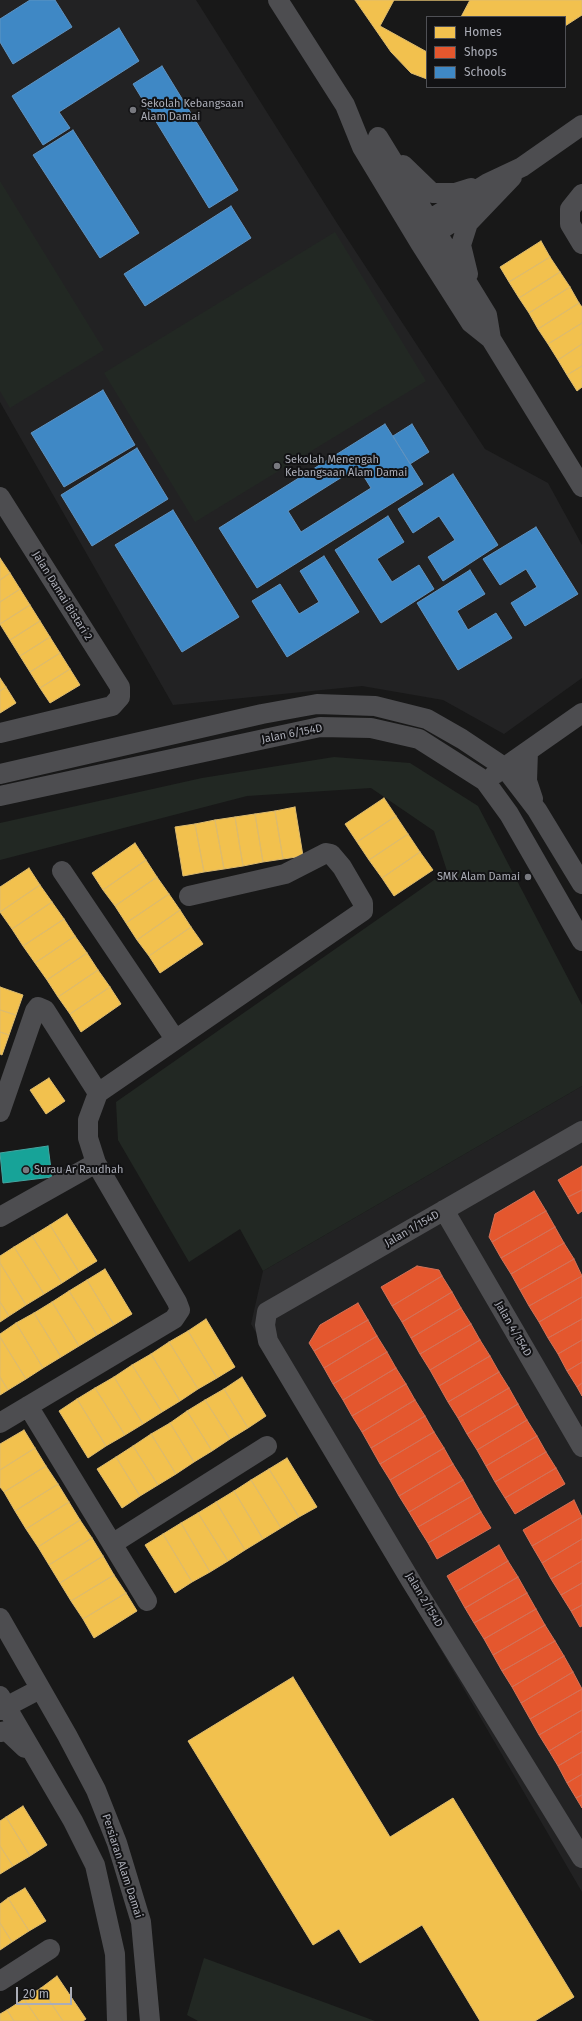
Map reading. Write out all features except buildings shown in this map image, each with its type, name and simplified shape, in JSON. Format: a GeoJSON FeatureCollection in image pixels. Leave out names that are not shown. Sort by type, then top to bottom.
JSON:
{"type":"FeatureCollection","features":[{"type":"Feature","properties":{"kind":"street"},"geometry":{"type":"LineString","coordinates":[[278,0],[345,105],[362,147],[471,289],[487,315],[491,339]]}},
{"type":"Feature","properties":{"kind":"street"},"geometry":{"type":"LineString","coordinates":[[345,105],[432,193],[455,193],[491,189]]}},
{"type":"Feature","properties":{"kind":"street"},"geometry":{"type":"LineString","coordinates":[[425,231],[491,189],[582,125]]}},
{"type":"Feature","properties":{"kind":"street"},"geometry":{"type":"LineString","coordinates":[[378,137],[471,323],[491,339],[582,487]]}},
{"type":"Feature","properties":{"kind":"street"},"geometry":{"type":"LineString","coordinates":[[471,289],[461,245],[468,223],[491,189]]}},
{"type":"Feature","properties":{"kind":"street"},"geometry":{"type":"LineString","coordinates":[[582,194],[570,209],[570,224],[582,244]]}},
{"type":"Feature","properties":{"kind":"street","name":"Jalan Damai Bistari 2"},"geometry":{"type":"LineString","coordinates":[[0,497],[120,687],[120,697],[112,706],[0,733]]}},
{"type":"Feature","properties":{"kind":"street"},"geometry":{"type":"LineString","coordinates":[[0,774],[262,714],[317,704],[375,706],[427,719],[504,767],[537,810],[582,884]]}},
{"type":"Feature","properties":{"kind":"street"},"geometry":{"type":"LineString","coordinates":[[485,781],[582,713]]}},
{"type":"Feature","properties":{"kind":"street","name":"Jalan 6/154D"},"geometry":{"type":"LineString","coordinates":[[0,796],[320,726],[371,728],[419,739],[485,781],[509,814],[582,941]]}},
{"type":"Feature","properties":{"kind":"street"},"geometry":{"type":"LineString","coordinates":[[480,751],[513,753],[528,751]]}},
{"type":"Feature","properties":{"kind":"street"},"geometry":{"type":"LineString","coordinates":[[528,751],[527,781],[537,810]]}},
{"type":"Feature","properties":{"kind":"street"},"geometry":{"type":"LineString","coordinates":[[0,1423],[174,1319],[180,1310],[177,1302],[96,1164],[88,1138],[88,1120],[98,1093],[363,911],[363,903],[342,866],[331,854],[326,853],[285,874],[189,896]]}},
{"type":"Feature","properties":{"kind":"street"},"geometry":{"type":"LineString","coordinates":[[62,871],[175,1040]]}},
{"type":"Feature","properties":{"kind":"street"},"geometry":{"type":"LineString","coordinates":[[0,1112],[34,1010],[38,1007],[44,1010],[98,1093]]}},
{"type":"Feature","properties":{"kind":"street","name":"Jalan 1/154D"},"geometry":{"type":"LineString","coordinates":[[268,1341],[265,1325],[267,1312],[582,1130]]}},
{"type":"Feature","properties":{"kind":"street"},"geometry":{"type":"LineString","coordinates":[[0,1217],[96,1164]]}},
{"type":"Feature","properties":{"kind":"street","name":"Jalan 4/154D"},"geometry":{"type":"LineString","coordinates":[[444,1210],[582,1447]]}},
{"type":"Feature","properties":{"kind":"street","name":"Jalan 2/154D"},"geometry":{"type":"LineString","coordinates":[[268,1341],[411,1581],[582,1858]]}},
{"type":"Feature","properties":{"kind":"street"},"geometry":{"type":"LineString","coordinates":[[28,1406],[147,1601]]}},
{"type":"Feature","properties":{"kind":"street"},"geometry":{"type":"LineString","coordinates":[[112,1544],[267,1446]]}},
{"type":"Feature","properties":{"kind":"street","name":"Persiaran Alam Damai"},"geometry":{"type":"LineString","coordinates":[[0,1618],[67,1735],[96,1790],[117,1843],[141,1922],[150,2021]]}},
{"type":"Feature","properties":{"kind":"street"},"geometry":{"type":"LineString","coordinates":[[40,1689],[2,1704],[36,1757],[73,1821],[95,1865],[115,1954],[117,2021]]}},
{"type":"Feature","properties":{"kind":"street"},"geometry":{"type":"LineString","coordinates":[[0,1732],[7,1731],[36,1757]]}},
{"type":"Feature","properties":{"kind":"street"},"geometry":{"type":"LineString","coordinates":[[0,1980],[50,1949]]}},
{"type":"Feature","properties":{"kind":"shaded area","name":"Sekolah Menengah Kebangsaan Alam Damai"},"geometry":{"type":"Polygon","coordinates":[[[0,0],[196,0],[335,220],[485,449],[548,483],[582,545],[582,678],[504,734],[443,700],[362,686],[173,705],[0,402],[0,0]]]}},
{"type":"Feature","properties":{"kind":"shaded area"},"geometry":{"type":"Polygon","coordinates":[[[0,181],[104,350],[10,408],[0,391],[0,181]]]}},
{"type":"Feature","properties":{"kind":"shaded area"},"geometry":{"type":"Polygon","coordinates":[[[335,232],[426,381],[195,522],[104,373],[335,232]]]}},
{"type":"Feature","properties":{"kind":"shaded area"},"geometry":{"type":"Polygon","coordinates":[[[334,757],[410,763],[478,806],[582,1005],[582,1086],[263,1271],[240,1229],[189,1262],[118,1140],[116,1102],[447,871],[434,831],[371,788],[247,796],[0,860],[0,823],[202,778],[334,757]]]}},
{"type":"Feature","properties":{"kind":"shaded area"},"geometry":{"type":"Polygon","coordinates":[[[582,1086],[582,1892],[251,1324],[263,1271],[582,1086]]]}},
{"type":"Feature","properties":{"kind":"shaded area"},"geometry":{"type":"Polygon","coordinates":[[[204,1958],[375,2021],[198,2021],[187,2015],[204,1958]]]}},
{"type":"Feature","properties":{"kind":"place","name":"Sekolah Kebangsaan Alam Damai"},"geometry":{"type":"Point","coordinates":[133,110]}},
{"type":"Feature","properties":{"kind":"place","name":"Sekolah Menengah Kebangsaan Alam Damai"},"geometry":{"type":"Point","coordinates":[277,466]}},
{"type":"Feature","properties":{"kind":"place","name":"SMK Alam Damai"},"geometry":{"type":"Point","coordinates":[528,877]}},
{"type":"Feature","properties":{"kind":"place","name":"Surau Ar Raudhah"},"geometry":{"type":"Point","coordinates":[26,1170]}}]}
